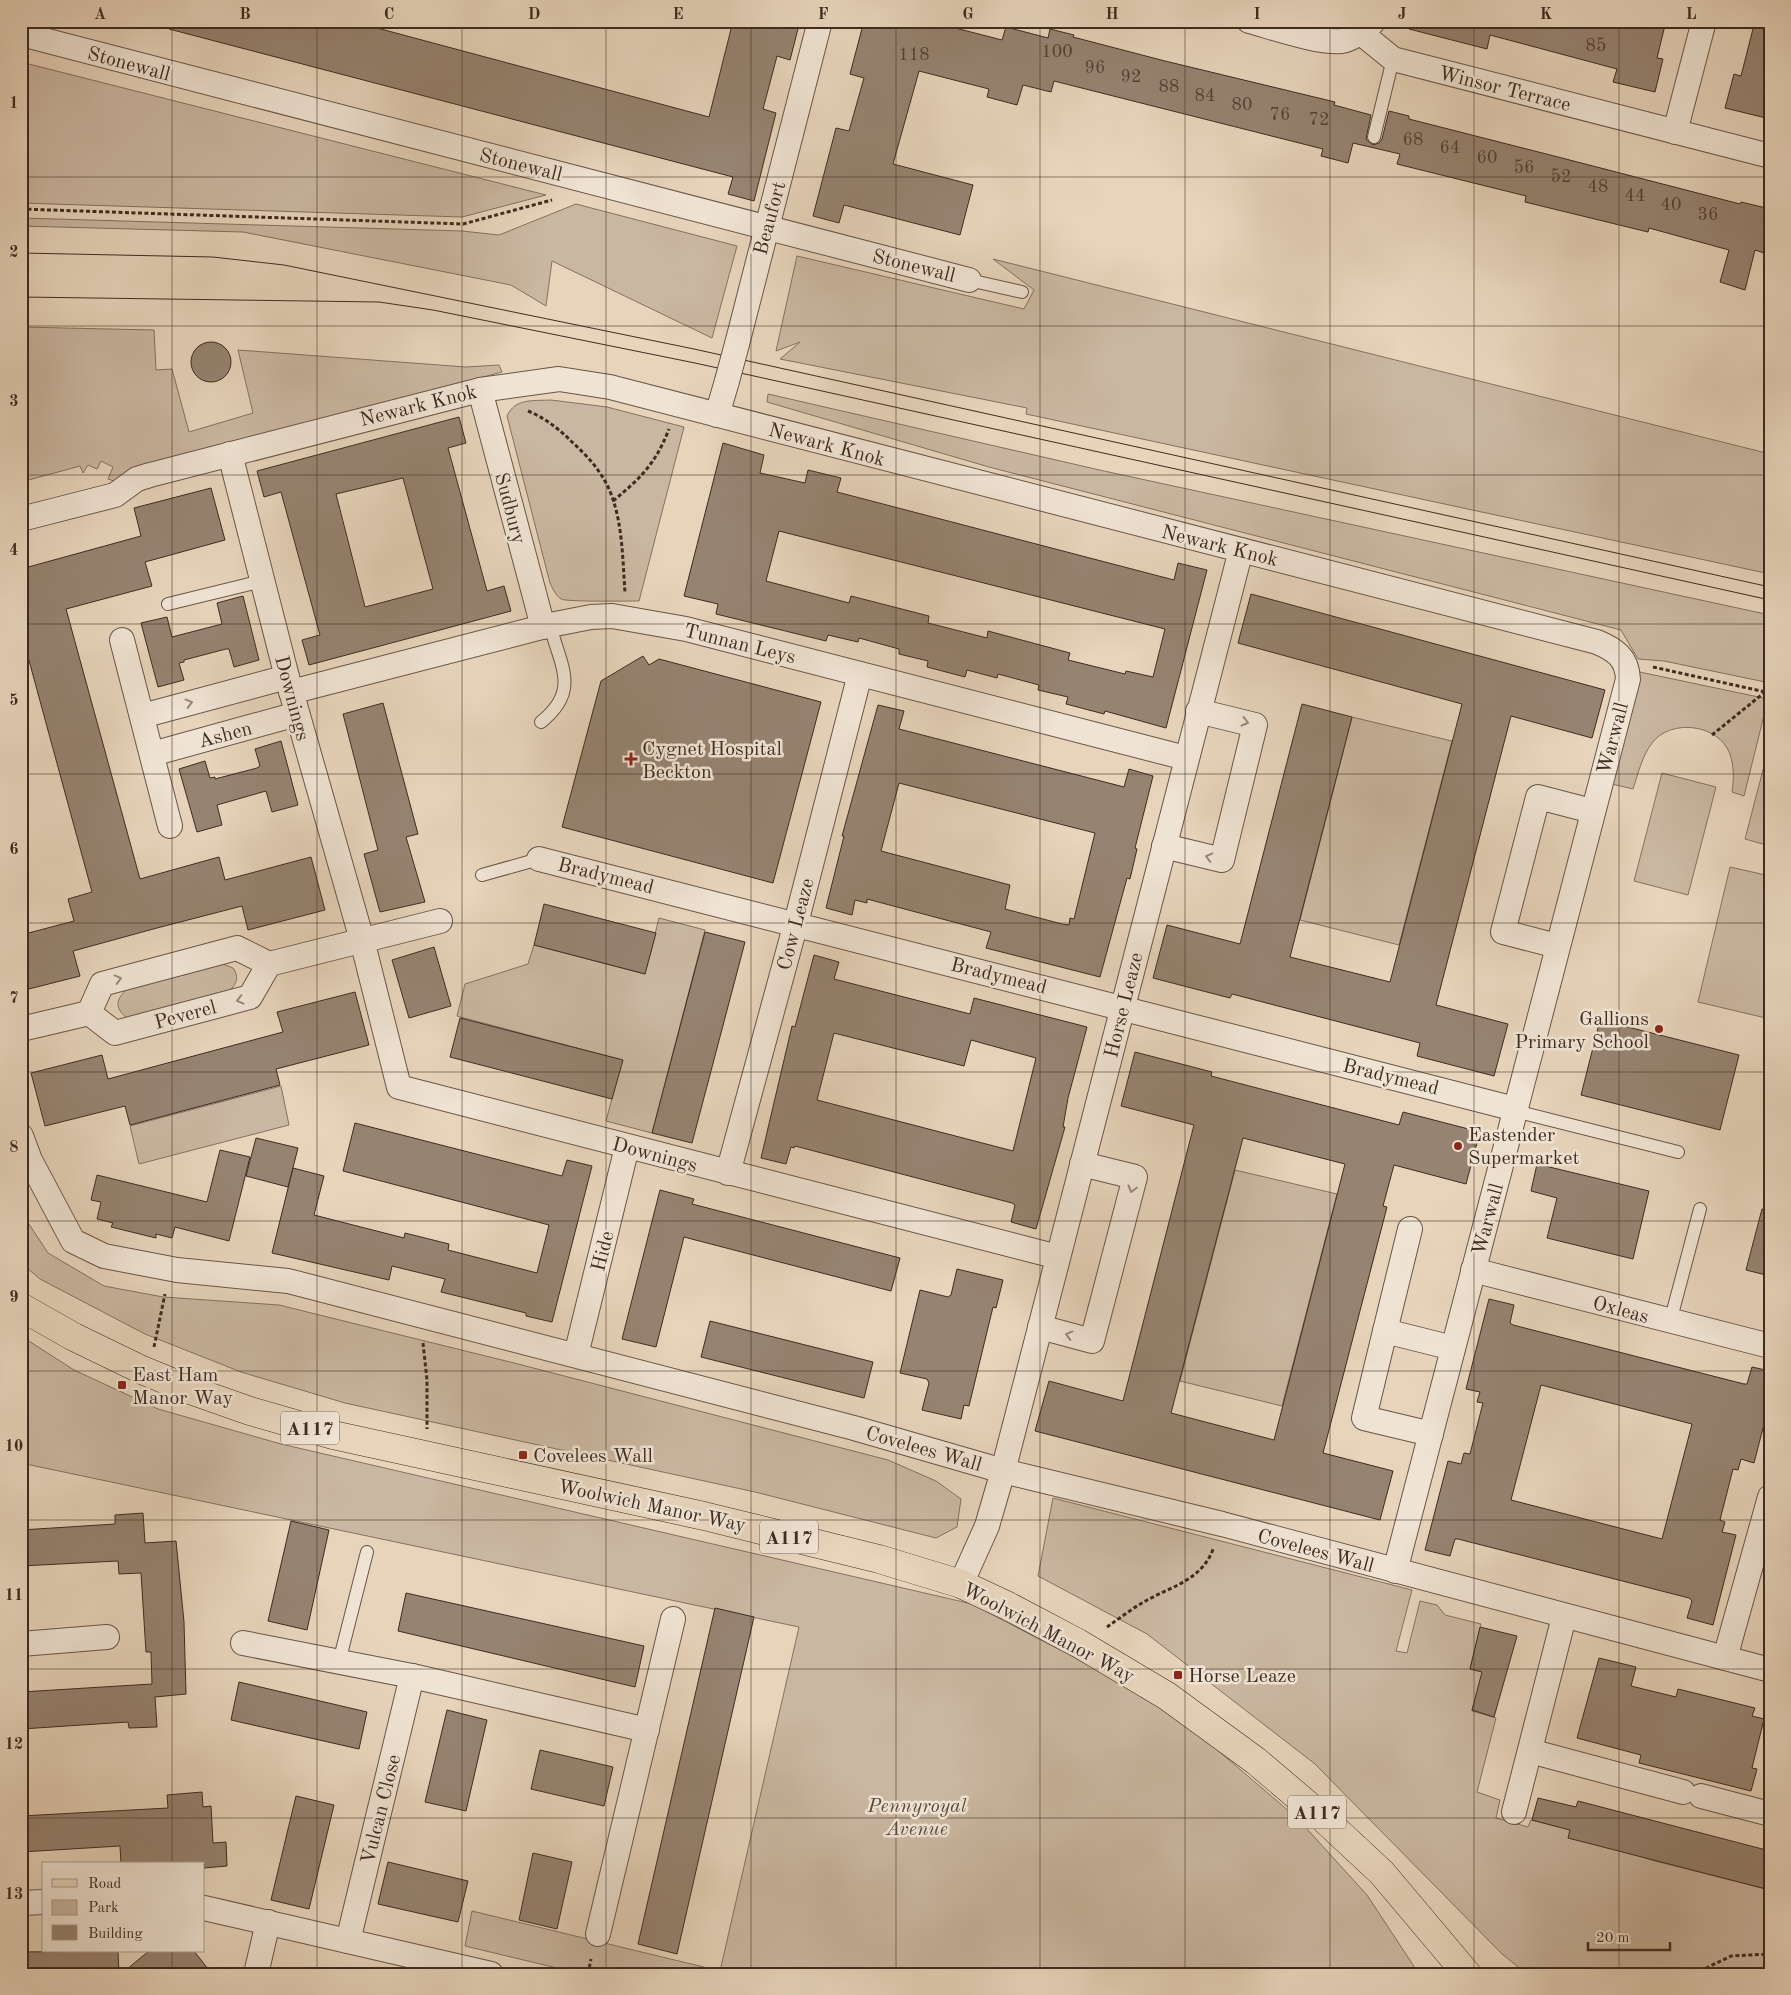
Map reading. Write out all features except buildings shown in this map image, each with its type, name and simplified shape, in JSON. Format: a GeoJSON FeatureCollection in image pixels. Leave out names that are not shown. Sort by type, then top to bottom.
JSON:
{"type":"FeatureCollection","features":[{"type":"Feature","properties":{"kind":"main road","name":"Woolwich Manor Way"},"geometry":{"type":"LineString","coordinates":[[21,1307],[74,1337],[142,1370],[193,1391],[250,1411],[333,1435],[704,1516],[880,1559],[961,1584],[1008,1606],[1078,1643],[1167,1696],[1256,1760],[1322,1817],[1382,1874],[1466,1974]]}},
{"type":"Feature","properties":{"kind":"street","name":"Beaufort"},"geometry":{"type":"LineString","coordinates":[[717,415],[738,344],[820,21]]}},
{"type":"Feature","properties":{"kind":"street","name":"Winsor Terrace"},"geometry":{"type":"LineString","coordinates":[[1249,21],[1326,40],[1342,41],[1367,27],[1393,59],[1770,156]]}},
{"type":"Feature","properties":{"kind":"street"},"geometry":{"type":"LineString","coordinates":[[1675,132],[1704,21]]}},
{"type":"Feature","properties":{"kind":"street","name":"Stonewall"},"geometry":{"type":"LineString","coordinates":[[21,34],[969,280]]}},
{"type":"Feature","properties":{"kind":"street","name":"Newark Knok"},"geometry":{"type":"LineString","coordinates":[[21,518],[115,495],[137,479],[230,454],[480,390],[559,379],[610,387],[1597,642],[1616,650],[1627,665]]}},
{"type":"Feature","properties":{"kind":"street","name":"Sudbury"},"geometry":{"type":"LineString","coordinates":[[480,390],[547,626]]}},
{"type":"Feature","properties":{"kind":"street","name":"Downings"},"geometry":{"type":"LineString","coordinates":[[230,454],[297,714],[362,940],[399,1087],[1058,1257]]}},
{"type":"Feature","properties":{"kind":"street","name":"Horse Leaze"},"geometry":{"type":"LineString","coordinates":[[961,1584],[987,1526],[1003,1471],[1241,550]]}},
{"type":"Feature","properties":{"kind":"street","name":"Tunnan Leys"},"geometry":{"type":"LineString","coordinates":[[289,684],[591,617],[624,617],[686,629],[1186,758]]}},
{"type":"Feature","properties":{"kind":"street"},"geometry":{"type":"LineString","coordinates":[[122,640],[170,826]]}},
{"type":"Feature","properties":{"kind":"street","name":"Warwall"},"geometry":{"type":"LineString","coordinates":[[1395,1571],[1628,679],[1627,665]]}},
{"type":"Feature","properties":{"kind":"street","name":"Cow Leaze"},"geometry":{"type":"LineString","coordinates":[[728,1173],[796,923],[860,674]]}},
{"type":"Feature","properties":{"kind":"street","name":"Ashen"},"geometry":{"type":"LineString","coordinates":[[142,716],[289,684]]}},
{"type":"Feature","properties":{"kind":"street"},"geometry":{"type":"LineString","coordinates":[[1164,846],[1222,860],[1255,725],[1198,711]]}},
{"type":"Feature","properties":{"kind":"street","name":"Ashen"},"geometry":{"type":"LineString","coordinates":[[152,754],[297,714]]}},
{"type":"Feature","properties":{"kind":"street"},"geometry":{"type":"LineString","coordinates":[[1558,946],[1503,932],[1538,797],[1592,811]]}},
{"type":"Feature","properties":{"kind":"street","name":"Bradymead"},"geometry":{"type":"LineString","coordinates":[[539,858],[1515,1110]]}},
{"type":"Feature","properties":{"kind":"street"},"geometry":{"type":"LineString","coordinates":[[21,1029],[89,1013],[102,984],[237,948],[269,964],[440,921]]}},
{"type":"Feature","properties":{"kind":"street","name":"Peverel"},"geometry":{"type":"LineString","coordinates":[[89,1013],[115,1033],[250,997],[269,964]]}},
{"type":"Feature","properties":{"kind":"street","name":"Covelees Wall"},"geometry":{"type":"LineString","coordinates":[[21,1136],[30,1160],[74,1242],[104,1256],[171,1269],[288,1281],[854,1428],[1003,1471],[1222,1524],[1770,1670]]}},
{"type":"Feature","properties":{"kind":"street","name":"Hide"},"geometry":{"type":"LineString","coordinates":[[576,1355],[627,1147]]}},
{"type":"Feature","properties":{"kind":"street"},"geometry":{"type":"LineString","coordinates":[[1040,1327],[1092,1340],[1135,1178],[1082,1164]]}},
{"type":"Feature","properties":{"kind":"street"},"geometry":{"type":"LineString","coordinates":[[1410,1228],[1364,1418],[1431,1434]]}},
{"type":"Feature","properties":{"kind":"street","name":"Oxleas"},"geometry":{"type":"LineString","coordinates":[[1473,1270],[1670,1322],[1770,1346]]}},
{"type":"Feature","properties":{"kind":"street"},"geometry":{"type":"LineString","coordinates":[[1385,1331],[1453,1348]]}},
{"type":"Feature","properties":{"kind":"street"},"geometry":{"type":"LineString","coordinates":[[1726,1658],[1770,1497]]}},
{"type":"Feature","properties":{"kind":"street"},"geometry":{"type":"LineString","coordinates":[[1514,1812],[1564,1616]]}},
{"type":"Feature","properties":{"kind":"street"},"geometry":{"type":"LineString","coordinates":[[598,1934],[673,1619]]}},
{"type":"Feature","properties":{"kind":"street"},"geometry":{"type":"LineString","coordinates":[[21,1644],[107,1638]]}},
{"type":"Feature","properties":{"kind":"street"},"geometry":{"type":"LineString","coordinates":[[243,1643],[412,1676],[647,1730]]}},
{"type":"Feature","properties":{"kind":"street","name":"Vulcan Close"},"geometry":{"type":"LineString","coordinates":[[348,1941],[412,1676]]}},
{"type":"Feature","properties":{"kind":"street"},"geometry":{"type":"LineString","coordinates":[[1530,1750],[1770,1814]]}},
{"type":"Feature","properties":{"kind":"street"},"geometry":{"type":"LineString","coordinates":[[21,1903],[42,1902]]}},
{"type":"Feature","properties":{"kind":"street"},"geometry":{"type":"LineString","coordinates":[[205,1908],[491,1974]]}},
{"type":"Feature","properties":{"kind":"street"},"geometry":{"type":"LineString","coordinates":[[256,1974],[268,1922]]}},
{"type":"Feature","properties":{"kind":"lane"},"geometry":{"type":"LineString","coordinates":[[1374,137],[1393,59]]}},
{"type":"Feature","properties":{"kind":"lane","name":"Stonewall"},"geometry":{"type":"LineString","coordinates":[[969,280],[1022,292]]}},
{"type":"Feature","properties":{"kind":"lane"},"geometry":{"type":"LineString","coordinates":[[168,604],[262,581]]}},
{"type":"Feature","properties":{"kind":"lane"},"geometry":{"type":"LineString","coordinates":[[541,722],[554,711],[562,698],[566,685],[547,626]]}},
{"type":"Feature","properties":{"kind":"lane","name":"Bradymead"},"geometry":{"type":"LineString","coordinates":[[482,875],[539,858]]}},
{"type":"Feature","properties":{"kind":"lane"},"geometry":{"type":"LineString","coordinates":[[1515,1110],[1678,1152]]}},
{"type":"Feature","properties":{"kind":"lane"},"geometry":{"type":"LineString","coordinates":[[1670,1322],[1700,1209]]}},
{"type":"Feature","properties":{"kind":"lane"},"geometry":{"type":"LineString","coordinates":[[339,1662],[367,1552]]}},
{"type":"Feature","properties":{"kind":"path"},"geometry":{"type":"LineString","coordinates":[[21,209],[463,224],[560,198],[571,193],[575,178]]}},
{"type":"Feature","properties":{"kind":"path"},"geometry":{"type":"LineString","coordinates":[[523,408],[551,425],[591,460],[602,474],[613,501],[621,534],[626,600]]}},
{"type":"Feature","properties":{"kind":"path"},"geometry":{"type":"LineString","coordinates":[[613,501],[636,482],[660,454],[672,424]]}},
{"type":"Feature","properties":{"kind":"path"},"geometry":{"type":"LineString","coordinates":[[1627,665],[1660,667],[1770,693]]}},
{"type":"Feature","properties":{"kind":"path"},"geometry":{"type":"LineString","coordinates":[[1712,735],[1765,692]]}},
{"type":"Feature","properties":{"kind":"path"},"geometry":{"type":"LineString","coordinates":[[153,1349],[171,1269]]}},
{"type":"Feature","properties":{"kind":"path"},"geometry":{"type":"LineString","coordinates":[[421,1315],[427,1380],[427,1431]]}},
{"type":"Feature","properties":{"kind":"path"},"geometry":{"type":"LineString","coordinates":[[1107,1627],[1147,1600],[1192,1578],[1210,1557],[1222,1524]]}},
{"type":"Feature","properties":{"kind":"path"},"geometry":{"type":"LineString","coordinates":[[1694,1974],[1731,1956],[1770,1954]]}},
{"type":"Feature","properties":{"kind":"green space"},"geometry":{"type":"Polygon","coordinates":[[[21,62],[546,195],[462,217],[21,203],[21,62]]]}},
{"type":"Feature","properties":{"kind":"green space"},"geometry":{"type":"Polygon","coordinates":[[[576,204],[737,246],[712,338],[552,261],[546,306],[511,285],[243,232],[21,226],[21,218],[462,231],[499,235],[576,204]]]}},
{"type":"Feature","properties":{"kind":"green space"},"geometry":{"type":"Polygon","coordinates":[[[797,256],[1024,309],[1034,290],[993,259],[1770,454],[1770,574],[1026,414],[1027,408],[780,359],[800,342],[776,351],[797,256]]]}},
{"type":"Feature","properties":{"kind":"green space"},"geometry":{"type":"Polygon","coordinates":[[[21,327],[154,330],[156,370],[172,369],[189,432],[253,413],[238,350],[466,367],[499,365],[502,372],[130,470],[114,481],[108,479],[113,467],[101,461],[97,469],[88,465],[83,473],[80,466],[21,482],[21,327]]]}},
{"type":"Feature","properties":{"kind":"green space"},"geometry":{"type":"Polygon","coordinates":[[[768,394],[1104,471],[1770,615],[1770,683],[1664,661],[1638,659],[1621,630],[989,467],[767,402],[768,394]]]}},
{"type":"Feature","properties":{"kind":"green space"},"geometry":{"type":"Polygon","coordinates":[[[551,400],[607,407],[684,427],[639,601],[565,600],[558,596],[550,583],[507,416],[510,410],[520,403],[551,400]]]}},
{"type":"Feature","properties":{"kind":"green space"},"geometry":{"type":"Polygon","coordinates":[[[1635,671],[1768,699],[1744,796],[1732,792],[1732,763],[1730,754],[1724,744],[1716,736],[1694,728],[1671,730],[1660,735],[1652,743],[1643,759],[1633,789],[1612,784],[1635,671]]]}},
{"type":"Feature","properties":{"kind":"green space"},"geometry":{"type":"Polygon","coordinates":[[[1352,717],[1452,741],[1399,945],[1300,920],[1352,717]]]}},
{"type":"Feature","properties":{"kind":"green space"},"geometry":{"type":"Polygon","coordinates":[[[1770,743],[1770,846],[1745,839],[1770,743]]]}},
{"type":"Feature","properties":{"kind":"green space"},"geometry":{"type":"Polygon","coordinates":[[[1662,773],[1716,787],[1688,895],[1634,881],[1662,773]]]}},
{"type":"Feature","properties":{"kind":"green space"},"geometry":{"type":"Polygon","coordinates":[[[1730,867],[1770,876],[1770,1019],[1698,1002],[1730,867]]]}},
{"type":"Feature","properties":{"kind":"green space"},"geometry":{"type":"Polygon","coordinates":[[[659,918],[705,930],[652,1133],[606,1121],[622,1060],[457,1016],[465,984],[528,964],[534,945],[645,974],[659,918]]]}},
{"type":"Feature","properties":{"kind":"green space"},"geometry":{"type":"Polygon","coordinates":[[[223,964],[233,968],[237,978],[235,984],[228,992],[127,1018],[118,1007],[121,996],[127,989],[223,964]]]}},
{"type":"Feature","properties":{"kind":"green space"},"geometry":{"type":"Polygon","coordinates":[[[281,1086],[289,1125],[139,1164],[130,1126],[281,1086]]]}},
{"type":"Feature","properties":{"kind":"green space"},"geometry":{"type":"Polygon","coordinates":[[[1235,1170],[1337,1194],[1282,1406],[1180,1381],[1235,1170]]]}},
{"type":"Feature","properties":{"kind":"green space"},"geometry":{"type":"Polygon","coordinates":[[[21,1212],[48,1253],[104,1286],[163,1297],[279,1305],[518,1364],[888,1460],[936,1481],[961,1499],[957,1527],[936,1538],[755,1492],[345,1403],[241,1372],[145,1334],[40,1279],[21,1263],[21,1212]]]}},
{"type":"Feature","properties":{"kind":"green space","name":"Pennyroyal Avenue"},"geometry":{"type":"Polygon","coordinates":[[[21,1336],[74,1370],[158,1409],[281,1444],[972,1604],[1087,1664],[1187,1724],[1297,1818],[1367,1895],[1419,1974],[582,1974],[465,1946],[472,1911],[720,1971],[799,1627],[21,1463],[21,1336]]]}},
{"type":"Feature","properties":{"kind":"green space"},"geometry":{"type":"Polygon","coordinates":[[[1053,1498],[1412,1590],[1396,1651],[1407,1653],[1420,1601],[1437,1605],[1445,1615],[1481,1624],[1470,1669],[1483,1672],[1472,1711],[1496,1718],[1477,1792],[1500,1800],[1496,1818],[1528,1827],[1531,1820],[1567,1829],[1651,1860],[1770,1890],[1770,1974],[1527,1974],[1502,1954],[1315,1764],[1147,1634],[1038,1576],[1053,1498]]]}},
{"type":"Feature","properties":{"kind":"tram line"},"geometry":{"type":"LineString","coordinates":[[21,253],[213,257],[284,265],[694,349],[1770,587]]}},
{"type":"Feature","properties":{"kind":"tram line"},"geometry":{"type":"LineString","coordinates":[[21,297],[379,302],[433,310],[695,363],[1770,600]]}},
{"type":"Feature","properties":{"kind":"place","name":"Cygnet Hospital Beckton"},"geometry":{"type":"Point","coordinates":[631,759]}},
{"type":"Feature","properties":{"kind":"place","name":"Gallions Primary School"},"geometry":{"type":"Point","coordinates":[1659,1029]}},
{"type":"Feature","properties":{"kind":"place","name":"Eastender Supermarket"},"geometry":{"type":"Point","coordinates":[1458,1146]}},
{"type":"Feature","properties":{"kind":"place","name":"East Ham Manor Way"},"geometry":{"type":"Point","coordinates":[122,1385]}},
{"type":"Feature","properties":{"kind":"place","name":"Covelees Wall"},"geometry":{"type":"Point","coordinates":[523,1455]}},
{"type":"Feature","properties":{"kind":"place","name":"Horse Leaze"},"geometry":{"type":"Point","coordinates":[1178,1675]}}]}
